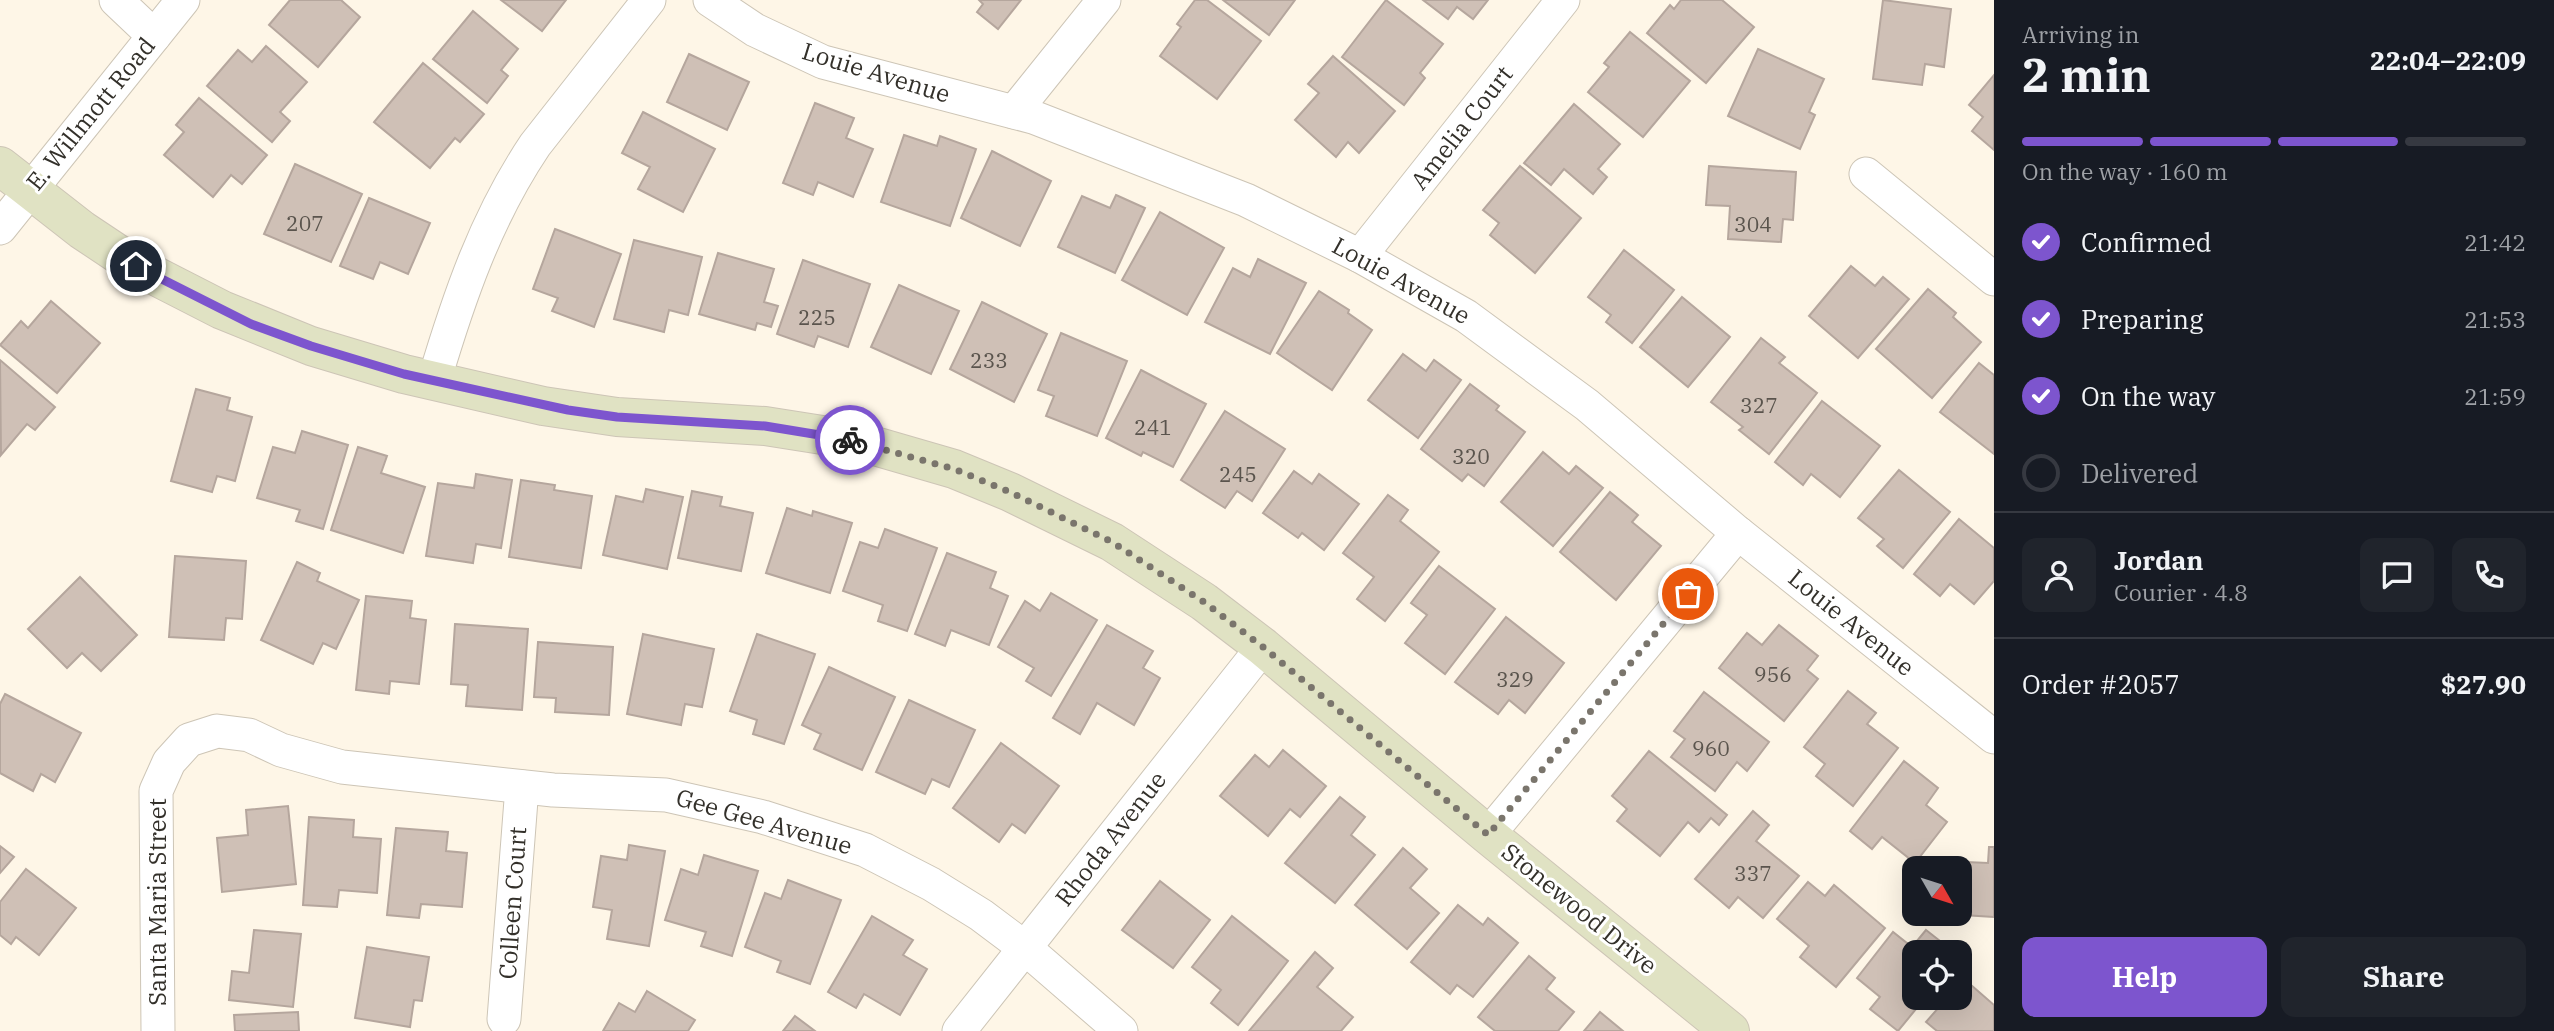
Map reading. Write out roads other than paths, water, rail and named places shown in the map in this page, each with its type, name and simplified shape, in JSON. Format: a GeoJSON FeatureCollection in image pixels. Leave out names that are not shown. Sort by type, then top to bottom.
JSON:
{"type":"FeatureCollection","features":[{"type":"Feature","properties":{"kind":"street"},"geometry":{"type":"LineString","coordinates":[[116,0],[154,36]]}},
{"type":"Feature","properties":{"kind":"street","name":"E. Willmott Road"},"geometry":{"type":"LineString","coordinates":[[0,228],[183,0]]}},
{"type":"Feature","properties":{"kind":"street"},"geometry":{"type":"LineString","coordinates":[[434,381],[475,254],[519,169],[649,0]]}},
{"type":"Feature","properties":{"kind":"street","name":"Louie Avenue"},"geometry":{"type":"LineString","coordinates":[[710,0],[755,30],[822,62],[1033,117],[1246,200],[1360,257],[1466,316],[1587,405],[1738,533],[1994,737]]}},
{"type":"Feature","properties":{"kind":"street"},"geometry":{"type":"LineString","coordinates":[[1014,112],[1104,0]]}},
{"type":"Feature","properties":{"kind":"street","name":"Amelia Court"},"geometry":{"type":"LineString","coordinates":[[1360,257],[1563,0]]}},
{"type":"Feature","properties":{"kind":"street","name":"Stonewood Drive"},"geometry":{"type":"LineString","coordinates":[[0,166],[82,230],[136,266],[222,310],[311,346],[434,381],[543,406],[617,417],[765,426],[854,440],[954,469],[1010,492],[1112,542],[1204,602],[1263,647],[1488,835],[1730,1031]]}},
{"type":"Feature","properties":{"kind":"street"},"geometry":{"type":"LineString","coordinates":[[1866,174],[1994,279]]}},
{"type":"Feature","properties":{"kind":"street"},"geometry":{"type":"LineString","coordinates":[[1488,835],[1738,533]]}},
{"type":"Feature","properties":{"kind":"street","name":"Rhoda Avenue"},"geometry":{"type":"LineString","coordinates":[[959,1031],[1263,647]]}},
{"type":"Feature","properties":{"kind":"street","name":"Gee Gee Avenue"},"geometry":{"type":"LineString","coordinates":[[188,740],[218,731],[248,735],[281,750],[342,767],[522,787],[666,795],[763,817],[865,850],[931,884],[981,915],[1024,948],[1121,1031]]}},
{"type":"Feature","properties":{"kind":"street","name":"Santa Maria Street"},"geometry":{"type":"LineString","coordinates":[[158,1031],[156,791],[169,762],[188,740]]}},
{"type":"Feature","properties":{"kind":"street","name":"Colleen Court"},"geometry":{"type":"LineString","coordinates":[[504,1019],[522,787]]}}]}
